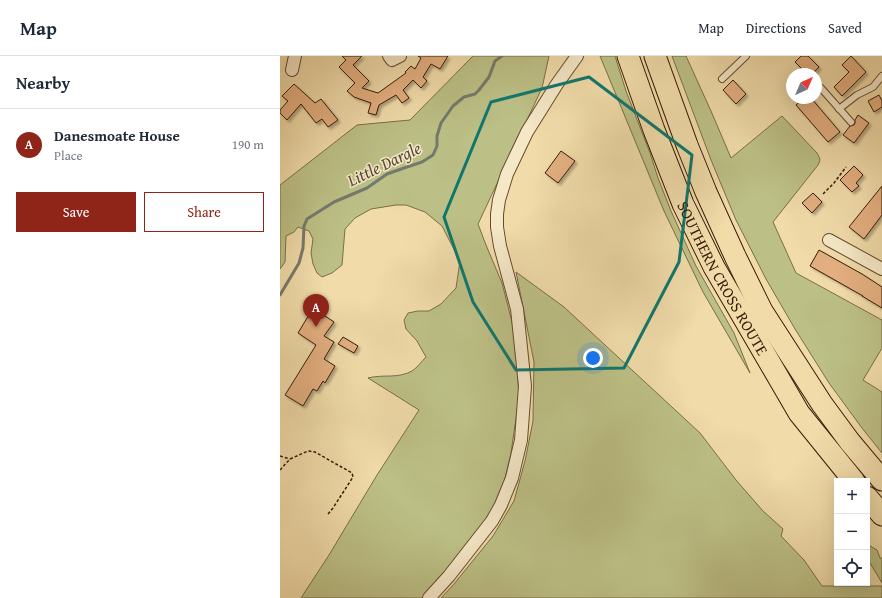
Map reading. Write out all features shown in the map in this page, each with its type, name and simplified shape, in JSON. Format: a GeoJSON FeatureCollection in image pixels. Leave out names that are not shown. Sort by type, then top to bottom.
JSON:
{"type":"FeatureCollection","features":[{"type":"Feature","properties":{"kind":"highway","name":"SOUTHERN CROSS ROUTE"},"geometry":{"type":"LineString","coordinates":[[628,56],[654,130],[683,204],[714,267],[799,413],[852,478]]}},
{"type":"Feature","properties":{"kind":"highway","name":"SOUTHERN CROSS ROUTE"},"geometry":{"type":"LineString","coordinates":[[655,56],[686,145],[735,256],[762,311],[822,404],[850,442],[882,480]]}},
{"type":"Feature","properties":{"kind":"highway"},"geometry":{"type":"LineString","coordinates":[[870,501],[882,515]]}},
{"type":"Feature","properties":{"kind":"street"},"geometry":{"type":"LineString","coordinates":[[292,70],[295,56]]}},
{"type":"Feature","properties":{"kind":"street"},"geometry":{"type":"LineString","coordinates":[[389,56],[392,60],[400,56]]}},
{"type":"Feature","properties":{"kind":"street"},"geometry":{"type":"LineString","coordinates":[[429,598],[449,576],[492,521],[501,505],[512,478],[521,440],[525,386],[516,309],[500,246],[497,227],[499,200],[507,174],[528,132],[573,58]]}},
{"type":"Feature","properties":{"kind":"street"},"geometry":{"type":"LineString","coordinates":[[829,240],[880,264]]}},
{"type":"Feature","properties":{"kind":"lane"},"geometry":{"type":"LineString","coordinates":[[722,79],[746,56]]}},
{"type":"Feature","properties":{"kind":"lane"},"geometry":{"type":"LineString","coordinates":[[839,109],[857,95],[873,87],[882,76]]}},
{"type":"Feature","properties":{"kind":"lane"},"geometry":{"type":"LineString","coordinates":[[822,89],[851,122]]}},
{"type":"Feature","properties":{"kind":"path"},"geometry":{"type":"LineString","coordinates":[[823,194],[846,168]]}},
{"type":"Feature","properties":{"kind":"path"},"geometry":{"type":"LineString","coordinates":[[280,470],[290,459],[308,452],[315,452],[352,473],[353,477],[328,514]]}},
{"type":"Feature","properties":{"kind":"path"},"geometry":{"type":"LineString","coordinates":[[280,456],[290,459]]}},
{"type":"Feature","properties":{"kind":"highlighted area"},"geometry":{"type":"Polygon","coordinates":[[[589,77],[692,155],[679,262],[624,368],[516,370],[473,302],[444,217],[491,102],[589,77]]]}},
{"type":"Feature","properties":{"kind":"green space"},"geometry":{"type":"Polygon","coordinates":[[[473,56],[549,56],[542,88],[478,224],[502,283],[513,326],[517,364],[519,397],[511,453],[504,483],[491,512],[438,581],[422,598],[301,598],[419,410],[368,378],[379,376],[396,376],[407,373],[414,370],[426,357],[417,341],[406,329],[404,320],[408,313],[429,311],[441,304],[456,288],[460,261],[442,226],[425,212],[406,205],[396,205],[371,209],[355,218],[345,229],[342,265],[332,273],[322,277],[317,273],[313,264],[311,253],[313,239],[309,231],[298,227],[294,232],[286,236],[285,262],[280,269],[280,185],[357,125],[410,120],[473,56]]]}},
{"type":"Feature","properties":{"kind":"green space"},"geometry":{"type":"Polygon","coordinates":[[[600,56],[615,56],[626,91],[671,211],[696,266],[734,333],[750,373],[703,292],[664,211],[600,56]]]}},
{"type":"Feature","properties":{"kind":"green space"},"geometry":{"type":"Polygon","coordinates":[[[672,56],[686,56],[731,158],[782,116],[819,156],[820,160],[818,165],[773,222],[796,273],[882,320],[882,348],[863,380],[882,392],[882,453],[829,383],[766,279],[736,220],[711,160],[672,56]]]}},
{"type":"Feature","properties":{"kind":"green space"},"geometry":{"type":"Polygon","coordinates":[[[516,272],[564,307],[700,433],[736,480],[763,511],[783,529],[781,536],[804,560],[822,586],[882,586],[882,598],[441,598],[493,536],[514,501],[525,461],[533,421],[534,362],[516,272]]]}},
{"type":"Feature","properties":{"kind":"green space"},"geometry":{"type":"Polygon","coordinates":[[[870,546],[877,550],[880,558],[882,558],[882,583],[870,563],[870,546]]]}},
{"type":"Feature","properties":{"kind":"building"},"geometry":{"type":"Polygon","coordinates":[[[342,56],[362,56],[353,65],[369,81],[362,88],[378,93],[406,73],[405,72],[411,66],[415,69],[421,58],[418,56],[448,56],[440,69],[431,64],[423,77],[427,81],[421,88],[413,80],[403,90],[409,98],[402,103],[396,95],[379,105],[376,115],[368,113],[371,103],[354,97],[347,91],[355,83],[339,67],[346,60],[342,56]]]}},
{"type":"Feature","properties":{"kind":"building"},"geometry":{"type":"Polygon","coordinates":[[[801,56],[808,56],[819,67],[801,68],[795,62],[801,56]]]}},
{"type":"Feature","properties":{"kind":"building"},"geometry":{"type":"Polygon","coordinates":[[[851,56],[866,72],[842,96],[834,87],[849,72],[842,65],[851,56]]]}},
{"type":"Feature","properties":{"kind":"building"},"geometry":{"type":"Polygon","coordinates":[[[733,80],[746,94],[736,104],[723,90],[733,80]]]}},
{"type":"Feature","properties":{"kind":"building"},"geometry":{"type":"Polygon","coordinates":[[[294,84],[315,103],[321,99],[338,120],[328,127],[322,119],[316,123],[301,104],[287,120],[280,113],[280,110],[288,101],[282,96],[294,84]]]}},
{"type":"Feature","properties":{"kind":"building"},"geometry":{"type":"Polygon","coordinates":[[[879,95],[882,101],[882,107],[874,112],[868,101],[879,95]]]}},
{"type":"Feature","properties":{"kind":"building"},"geometry":{"type":"Polygon","coordinates":[[[816,104],[840,132],[828,142],[796,105],[816,104]]]}},
{"type":"Feature","properties":{"kind":"building"},"geometry":{"type":"Polygon","coordinates":[[[858,115],[869,123],[854,143],[843,135],[850,126],[854,125],[858,115]]]}},
{"type":"Feature","properties":{"kind":"building"},"geometry":{"type":"Polygon","coordinates":[[[561,151],[575,161],[558,183],[545,173],[561,151]]]}},
{"type":"Feature","properties":{"kind":"building"},"geometry":{"type":"Polygon","coordinates":[[[854,166],[863,175],[856,183],[859,186],[852,192],[840,180],[854,166]]]}},
{"type":"Feature","properties":{"kind":"building"},"geometry":{"type":"Polygon","coordinates":[[[882,186],[882,215],[864,239],[849,227],[882,186]]]}},
{"type":"Feature","properties":{"kind":"building"},"geometry":{"type":"Polygon","coordinates":[[[813,193],[822,202],[812,213],[802,203],[813,193]]]}},
{"type":"Feature","properties":{"kind":"building"},"geometry":{"type":"Polygon","coordinates":[[[819,250],[882,287],[882,308],[810,266],[819,250]]]}},
{"type":"Feature","properties":{"kind":"building"},"geometry":{"type":"Polygon","coordinates":[[[313,308],[334,322],[324,336],[334,342],[324,359],[335,366],[325,383],[323,381],[317,391],[313,389],[303,406],[285,395],[316,345],[298,333],[313,308]]]}},
{"type":"Feature","properties":{"kind":"building"},"geometry":{"type":"Polygon","coordinates":[[[343,337],[358,346],[354,353],[338,344],[343,337]]]}},
{"type":"Feature","properties":{"kind":"waterway","name":"Little Dargle"},"geometry":{"type":"LineString","coordinates":[[280,295],[299,263],[303,248],[304,226],[307,219],[334,202],[367,188],[387,174],[422,162],[433,155],[437,146],[437,136],[441,123],[453,106],[464,97],[475,94],[479,90],[489,77],[495,61],[502,56]]}},
{"type":"Feature","properties":{"kind":"place","name":"Danesmoate House"},"geometry":{"type":"Point","coordinates":[316,327]}}]}
